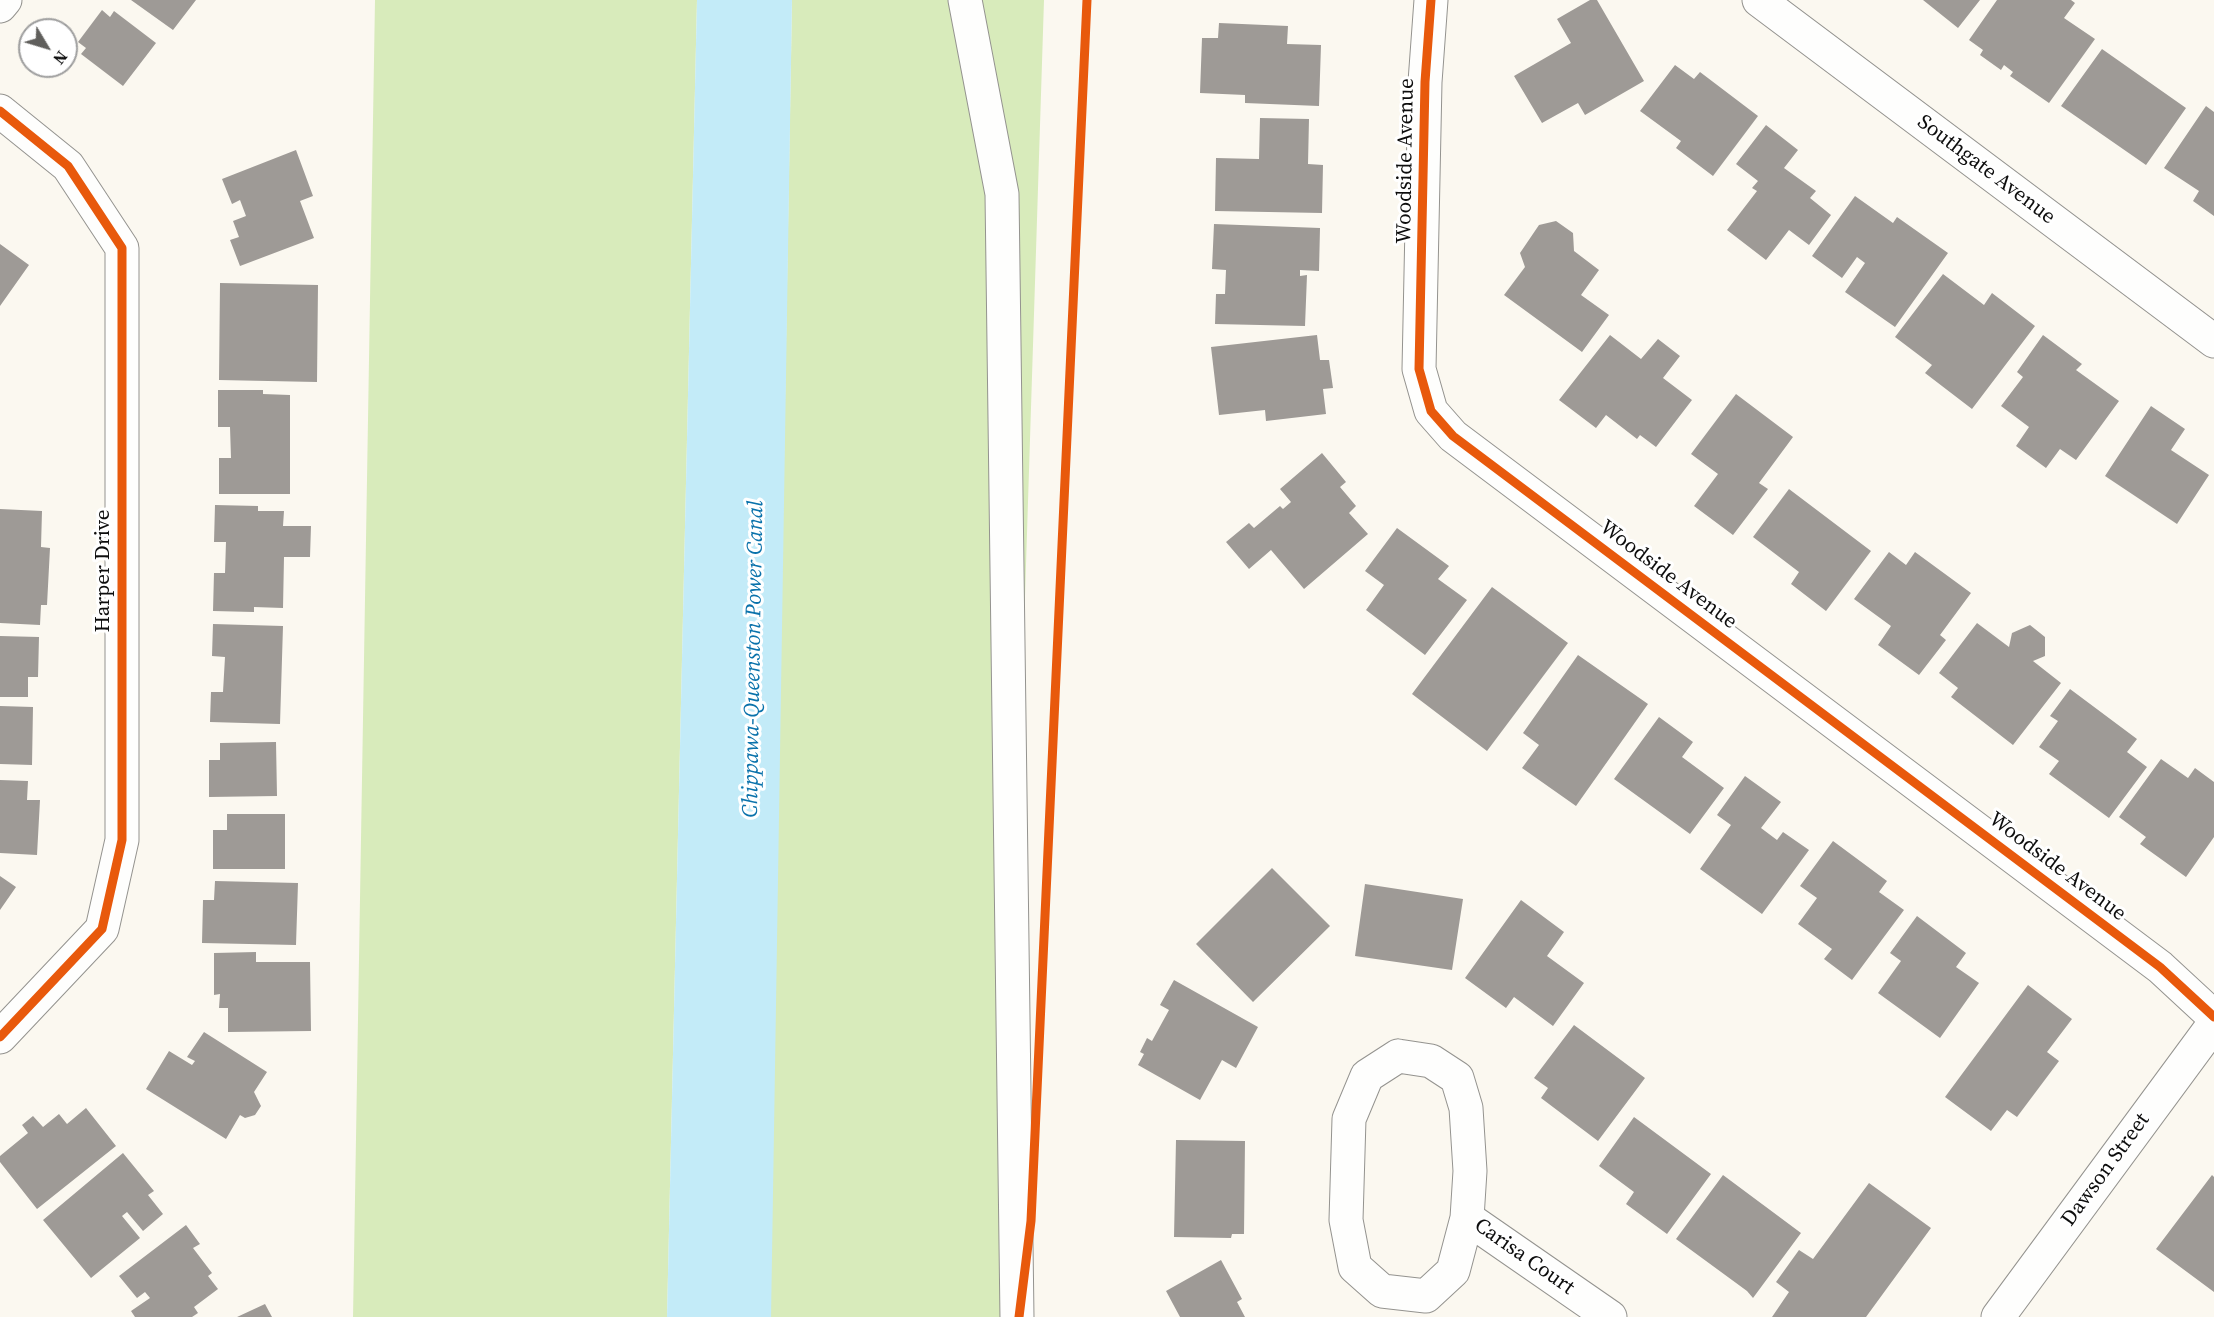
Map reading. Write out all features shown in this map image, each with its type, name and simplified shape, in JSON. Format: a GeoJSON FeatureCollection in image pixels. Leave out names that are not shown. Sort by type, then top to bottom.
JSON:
{"type":"FeatureCollection","features":[{"type":"Feature","properties":{"kind":"street"},"geometry":{"type":"LineString","coordinates":[[0,6],[5,0]]}},
{"type":"Feature","properties":{"kind":"street"},"geometry":{"type":"LineString","coordinates":[[965,0],[1002,194],[1017,1317]]}},
{"type":"Feature","properties":{"kind":"street","name":"Woodside Avenue"},"geometry":{"type":"LineString","coordinates":[[1431,0],[1425,82],[1419,369],[1431,411],[1453,436],[2160,967],[2214,1017]]}},
{"type":"Feature","properties":{"kind":"street","name":"Southgate Avenue"},"geometry":{"type":"LineString","coordinates":[[1758,0],[2214,341]]}},
{"type":"Feature","properties":{"kind":"street","name":"Harper Drive"},"geometry":{"type":"LineString","coordinates":[[0,111],[68,166],[122,248],[122,840],[102,929],[0,1037]]}},
{"type":"Feature","properties":{"kind":"street","name":"Dawson Street"},"geometry":{"type":"LineString","coordinates":[[1998,1317],[2214,1024]]}},
{"type":"Feature","properties":{"kind":"street","name":"Carisa Court"},"geometry":{"type":"LineString","coordinates":[[1398,1056],[1431,1060],[1457,1078],[1466,1108],[1470,1172],[1467,1218],[1453,1271],[1426,1296],[1382,1291],[1355,1267],[1346,1220],[1349,1119],[1367,1076],[1398,1056]]}},
{"type":"Feature","properties":{"kind":"street","name":"Carisa Court"},"geometry":{"type":"LineString","coordinates":[[1467,1218],[1610,1317]]}},
{"type":"Feature","properties":{"kind":"green space"},"geometry":{"type":"Polygon","coordinates":[[[375,0],[697,0],[667,1317],[353,1317],[375,0]]]}},
{"type":"Feature","properties":{"kind":"green space"},"geometry":{"type":"Polygon","coordinates":[[[792,0],[1044,0],[1002,1317],[769,1317],[792,0]]]}},
{"type":"Feature","properties":{"kind":"water","name":"Chippawa-Queenston Power Canal"},"geometry":{"type":"Polygon","coordinates":[[[697,0],[792,0],[771,1317],[667,1317],[697,0]]]}},
{"type":"Feature","properties":{"kind":"building"},"geometry":{"type":"Polygon","coordinates":[[[131,0],[196,0],[173,30],[131,0]]]}},
{"type":"Feature","properties":{"kind":"building"},"geometry":{"type":"Polygon","coordinates":[[[1590,0],[1597,0],[1644,81],[1585,115],[1578,103],[1542,123],[1514,76],[1571,43],[1557,19],[1590,0]]]}},
{"type":"Feature","properties":{"kind":"building"},"geometry":{"type":"Polygon","coordinates":[[[1923,0],[1980,0],[1958,28],[1923,0]]]}},
{"type":"Feature","properties":{"kind":"building"},"geometry":{"type":"Polygon","coordinates":[[[1997,0],[2071,0],[2075,3],[2064,18],[2095,39],[2049,103],[2010,76],[2013,72],[2004,65],[2001,70],[1980,55],[1983,50],[1969,40],[1997,0]]]}},
{"type":"Feature","properties":{"kind":"building"},"geometry":{"type":"Polygon","coordinates":[[[102,10],[110,17],[114,11],[156,43],[123,86],[81,54],[86,48],[78,42],[102,10]]]}},
{"type":"Feature","properties":{"kind":"building"},"geometry":{"type":"Polygon","coordinates":[[[1219,23],[1288,26],[1287,44],[1321,45],[1319,106],[1245,103],[1245,95],[1200,93],[1202,38],[1218,38],[1219,23]]]}},
{"type":"Feature","properties":{"kind":"building"},"geometry":{"type":"Polygon","coordinates":[[[2102,49],[2186,108],[2146,165],[2061,106],[2102,49]]]}},
{"type":"Feature","properties":{"kind":"building"},"geometry":{"type":"Polygon","coordinates":[[[1675,65],[1694,79],[1700,72],[1758,116],[1713,176],[1676,148],[1681,141],[1640,111],[1675,65]]]}},
{"type":"Feature","properties":{"kind":"building"},"geometry":{"type":"Polygon","coordinates":[[[2206,106],[2214,112],[2214,216],[2193,201],[2199,191],[2164,168],[2206,106]]]}},
{"type":"Feature","properties":{"kind":"building"},"geometry":{"type":"Polygon","coordinates":[[[1260,118],[1309,119],[1308,164],[1323,165],[1322,213],[1215,211],[1216,158],[1259,159],[1260,118]]]}},
{"type":"Feature","properties":{"kind":"building"},"geometry":{"type":"Polygon","coordinates":[[[1766,125],[1798,150],[1784,168],[1816,191],[1810,198],[1831,215],[1809,245],[1789,230],[1766,260],[1727,230],[1757,191],[1752,188],[1758,181],[1736,164],[1766,125]]]}},
{"type":"Feature","properties":{"kind":"building"},"geometry":{"type":"Polygon","coordinates":[[[296,150],[313,196],[300,201],[314,238],[240,266],[230,240],[239,237],[233,221],[246,216],[240,200],[232,204],[222,179],[296,150]]]}},
{"type":"Feature","properties":{"kind":"building"},"geometry":{"type":"Polygon","coordinates":[[[1855,196],[1893,223],[1897,217],[1948,253],[1895,327],[1845,292],[1865,263],[1857,257],[1842,278],[1812,256],[1855,196]]]}},
{"type":"Feature","properties":{"kind":"building"},"geometry":{"type":"Polygon","coordinates":[[[1556,221],[1573,233],[1574,251],[1599,270],[1581,295],[1609,315],[1582,352],[1504,295],[1525,267],[1520,253],[1539,225],[1556,221]]]}},
{"type":"Feature","properties":{"kind":"building"},"geometry":{"type":"Polygon","coordinates":[[[1214,224],[1320,228],[1319,271],[1300,270],[1300,276],[1307,275],[1305,326],[1215,324],[1216,294],[1225,294],[1226,270],[1212,269],[1214,224]]]}},
{"type":"Feature","properties":{"kind":"building"},"geometry":{"type":"Polygon","coordinates":[[[0,244],[29,265],[0,306],[0,244]]]}},
{"type":"Feature","properties":{"kind":"building"},"geometry":{"type":"Polygon","coordinates":[[[1943,274],[1984,305],[1992,293],[2035,326],[1972,409],[1925,373],[1932,365],[1895,337],[1943,274]]]}},
{"type":"Feature","properties":{"kind":"building"},"geometry":{"type":"Polygon","coordinates":[[[220,283],[318,285],[317,382],[219,380],[220,283]]]}},
{"type":"Feature","properties":{"kind":"building"},"geometry":{"type":"Polygon","coordinates":[[[1317,335],[1320,360],[1329,360],[1333,388],[1323,389],[1326,414],[1266,421],[1265,410],[1219,415],[1211,347],[1317,335]]]}},
{"type":"Feature","properties":{"kind":"building"},"geometry":{"type":"Polygon","coordinates":[[[1610,335],[1641,359],[1658,339],[1680,356],[1663,378],[1692,400],[1656,447],[1640,435],[1637,439],[1606,415],[1596,428],[1559,400],[1610,335]]]}},
{"type":"Feature","properties":{"kind":"building"},"geometry":{"type":"Polygon","coordinates":[[[2043,335],[2082,364],[2076,370],[2119,401],[2076,460],[2060,449],[2046,468],[2016,446],[2029,427],[2001,406],[2023,377],[2017,372],[2043,335]]]}},
{"type":"Feature","properties":{"kind":"building"},"geometry":{"type":"Polygon","coordinates":[[[218,390],[263,390],[263,394],[290,395],[290,494],[219,494],[219,458],[231,458],[230,427],[218,427],[218,390]]]}},
{"type":"Feature","properties":{"kind":"building"},"geometry":{"type":"Polygon","coordinates":[[[1736,394],[1793,437],[1759,483],[1768,489],[1733,535],[1694,506],[1718,474],[1691,454],[1736,394]]]}},
{"type":"Feature","properties":{"kind":"building"},"geometry":{"type":"Polygon","coordinates":[[[2151,406],[2185,429],[2171,450],[2209,475],[2177,524],[2105,476],[2151,406]]]}},
{"type":"Feature","properties":{"kind":"building"},"geometry":{"type":"Polygon","coordinates":[[[1322,453],[1346,482],[1340,487],[1356,506],[1349,513],[1368,534],[1304,589],[1271,550],[1249,569],[1226,542],[1249,523],[1254,528],[1280,506],[1283,509],[1291,502],[1280,489],[1322,453]]]}},
{"type":"Feature","properties":{"kind":"building"},"geometry":{"type":"Polygon","coordinates":[[[1789,489],[1871,551],[1826,611],[1791,584],[1799,572],[1753,537],[1789,489]]]}},
{"type":"Feature","properties":{"kind":"building"},"geometry":{"type":"Polygon","coordinates":[[[215,505],[258,506],[258,511],[284,511],[283,526],[311,526],[310,557],[284,557],[283,608],[254,607],[254,612],[213,611],[214,573],[225,573],[226,542],[214,542],[215,505]]]}},
{"type":"Feature","properties":{"kind":"building"},"geometry":{"type":"Polygon","coordinates":[[[0,509],[42,511],[41,547],[50,548],[47,605],[41,605],[40,625],[0,623],[0,509]]]}},
{"type":"Feature","properties":{"kind":"building"},"geometry":{"type":"Polygon","coordinates":[[[1397,528],[1449,566],[1438,579],[1467,600],[1425,655],[1366,610],[1384,585],[1365,571],[1397,528]]]}},
{"type":"Feature","properties":{"kind":"building"},"geometry":{"type":"Polygon","coordinates":[[[1889,552],[1906,565],[1915,552],[1971,593],[1940,635],[1946,640],[1919,675],[1878,645],[1891,626],[1854,599],[1889,552]]]}},
{"type":"Feature","properties":{"kind":"building"},"geometry":{"type":"Polygon","coordinates":[[[1492,587],[1568,643],[1487,751],[1412,694],[1492,587]]]}},
{"type":"Feature","properties":{"kind":"building"},"geometry":{"type":"Polygon","coordinates":[[[1977,623],[2009,647],[2012,633],[2030,625],[2045,637],[2045,656],[2033,661],[2061,683],[2013,745],[1951,697],[1958,688],[1939,673],[1977,623]]]}},
{"type":"Feature","properties":{"kind":"building"},"geometry":{"type":"Polygon","coordinates":[[[213,624],[283,626],[280,724],[210,722],[211,692],[223,692],[225,657],[212,656],[213,624]]]}},
{"type":"Feature","properties":{"kind":"building"},"geometry":{"type":"Polygon","coordinates":[[[0,636],[39,637],[38,677],[28,677],[28,697],[0,697],[0,636]]]}},
{"type":"Feature","properties":{"kind":"building"},"geometry":{"type":"Polygon","coordinates":[[[1578,655],[1648,704],[1576,806],[1522,768],[1539,745],[1523,733],[1578,655]]]}},
{"type":"Feature","properties":{"kind":"building"},"geometry":{"type":"Polygon","coordinates":[[[2070,689],[2137,739],[2127,752],[2147,767],[2109,818],[2049,774],[2059,761],[2039,747],[2058,721],[2050,716],[2070,689]]]}},
{"type":"Feature","properties":{"kind":"building"},"geometry":{"type":"Polygon","coordinates":[[[0,706],[33,707],[32,765],[0,764],[0,706]]]}},
{"type":"Feature","properties":{"kind":"building"},"geometry":{"type":"Polygon","coordinates":[[[1659,717],[1693,742],[1682,757],[1724,788],[1690,834],[1614,779],[1659,717]]]}},
{"type":"Feature","properties":{"kind":"building"},"geometry":{"type":"Polygon","coordinates":[[[276,742],[277,796],[209,797],[209,760],[220,760],[220,743],[276,742]]]}},
{"type":"Feature","properties":{"kind":"building"},"geometry":{"type":"Polygon","coordinates":[[[2161,759],[2188,778],[2195,768],[2214,782],[2214,837],[2186,877],[2140,844],[2146,837],[2119,817],[2161,759]]]}},
{"type":"Feature","properties":{"kind":"building"},"geometry":{"type":"Polygon","coordinates":[[[1745,776],[1781,802],[1761,828],[1777,840],[1783,832],[1809,850],[1762,914],[1700,869],[1731,825],[1717,815],[1745,776]]]}},
{"type":"Feature","properties":{"kind":"building"},"geometry":{"type":"Polygon","coordinates":[[[0,780],[28,781],[27,800],[40,800],[37,855],[0,853],[0,780]]]}},
{"type":"Feature","properties":{"kind":"building"},"geometry":{"type":"Polygon","coordinates":[[[227,814],[285,814],[285,869],[213,869],[213,830],[227,830],[227,814]]]}},
{"type":"Feature","properties":{"kind":"building"},"geometry":{"type":"Polygon","coordinates":[[[1833,841],[1887,881],[1879,892],[1904,910],[1852,980],[1824,959],[1832,949],[1798,924],[1817,898],[1800,886],[1833,841]]]}},
{"type":"Feature","properties":{"kind":"building"},"geometry":{"type":"Polygon","coordinates":[[[1272,868],[1330,926],[1253,1002],[1196,944],[1272,868]]]}},
{"type":"Feature","properties":{"kind":"building"},"geometry":{"type":"Polygon","coordinates":[[[0,876],[16,887],[0,910],[0,876]]]}},
{"type":"Feature","properties":{"kind":"building"},"geometry":{"type":"Polygon","coordinates":[[[215,881],[298,883],[296,945],[202,943],[203,900],[214,900],[215,881]]]}},
{"type":"Feature","properties":{"kind":"building"},"geometry":{"type":"Polygon","coordinates":[[[1365,884],[1463,899],[1452,970],[1355,956],[1365,884]]]}},
{"type":"Feature","properties":{"kind":"building"},"geometry":{"type":"Polygon","coordinates":[[[1521,900],[1564,932],[1547,956],[1584,983],[1553,1026],[1514,997],[1506,1008],[1465,978],[1521,900]]]}},
{"type":"Feature","properties":{"kind":"building"},"geometry":{"type":"Polygon","coordinates":[[[1917,916],[1966,953],[1956,967],[1979,983],[1940,1038],[1878,993],[1901,961],[1890,953],[1917,916]]]}},
{"type":"Feature","properties":{"kind":"building"},"geometry":{"type":"Polygon","coordinates":[[[256,952],[256,962],[310,962],[311,1031],[228,1032],[228,1008],[219,1008],[220,994],[214,995],[214,953],[256,952]]]}},
{"type":"Feature","properties":{"kind":"building"},"geometry":{"type":"Polygon","coordinates":[[[1174,980],[1258,1027],[1236,1068],[1222,1060],[1200,1100],[1138,1065],[1144,1054],[1140,1052],[1147,1038],[1152,1041],[1169,1010],[1160,1005],[1174,980]]]}},
{"type":"Feature","properties":{"kind":"building"},"geometry":{"type":"Polygon","coordinates":[[[2028,985],[2072,1019],[2047,1052],[2059,1061],[2017,1117],[2007,1110],[1991,1131],[1945,1097],[2028,985]]]}},
{"type":"Feature","properties":{"kind":"building"},"geometry":{"type":"Polygon","coordinates":[[[1574,1025],[1645,1078],[1598,1141],[1541,1098],[1548,1088],[1534,1078],[1574,1025]]]}},
{"type":"Feature","properties":{"kind":"building"},"geometry":{"type":"Polygon","coordinates":[[[204,1032],[267,1072],[254,1092],[261,1106],[255,1115],[245,1118],[240,1115],[226,1139],[146,1089],[169,1051],[192,1065],[195,1061],[187,1057],[204,1032]]]}},
{"type":"Feature","properties":{"kind":"building"},"geometry":{"type":"Polygon","coordinates":[[[86,1108],[116,1146],[37,1209],[0,1162],[0,1156],[28,1133],[22,1125],[33,1116],[43,1127],[59,1114],[67,1124],[86,1108]]]}},
{"type":"Feature","properties":{"kind":"building"},"geometry":{"type":"Polygon","coordinates":[[[1634,1117],[1711,1174],[1667,1234],[1626,1204],[1634,1192],[1599,1166],[1634,1117]]]}},
{"type":"Feature","properties":{"kind":"building"},"geometry":{"type":"Polygon","coordinates":[[[1176,1140],[1245,1141],[1244,1234],[1232,1234],[1231,1238],[1174,1237],[1176,1140]]]}},
{"type":"Feature","properties":{"kind":"building"},"geometry":{"type":"Polygon","coordinates":[[[123,1153],[154,1191],[148,1195],[163,1214],[143,1231],[127,1212],[122,1216],[140,1238],[91,1278],[43,1220],[123,1153]]]}},
{"type":"Feature","properties":{"kind":"building"},"geometry":{"type":"Polygon","coordinates":[[[1723,1175],[1801,1233],[1753,1298],[1747,1291],[1676,1239],[1723,1175]]]}},
{"type":"Feature","properties":{"kind":"building"},"geometry":{"type":"Polygon","coordinates":[[[2212,1175],[2214,1177],[2214,1292],[2156,1249],[2212,1175]]]}},
{"type":"Feature","properties":{"kind":"building"},"geometry":{"type":"Polygon","coordinates":[[[1869,1183],[1931,1228],[1866,1317],[1772,1317],[1789,1292],[1776,1282],[1799,1250],[1813,1259],[1869,1183]]]}},
{"type":"Feature","properties":{"kind":"building"},"geometry":{"type":"Polygon","coordinates":[[[186,1225],[200,1244],[193,1248],[212,1273],[208,1276],[218,1289],[194,1307],[198,1313],[192,1317],[135,1317],[131,1311],[150,1298],[145,1292],[137,1298],[119,1276],[186,1225]]]}},
{"type":"Feature","properties":{"kind":"building"},"geometry":{"type":"Polygon","coordinates":[[[1221,1260],[1242,1299],[1237,1302],[1245,1317],[1180,1317],[1166,1291],[1221,1260]]]}},
{"type":"Feature","properties":{"kind":"building"},"geometry":{"type":"Polygon","coordinates":[[[265,1304],[272,1317],[237,1317],[265,1304]]]}},
{"type":"Feature","properties":{"kind":"cycle path"},"geometry":{"type":"LineString","coordinates":[[1019,1317],[1031,1221],[1087,0]]}},
{"type":"Feature","properties":{"kind":"cycle path"},"geometry":{"type":"LineString","coordinates":[[1431,0],[1425,82],[1419,369],[1431,411],[1453,436],[2160,967],[2214,1017]]}},
{"type":"Feature","properties":{"kind":"cycle path"},"geometry":{"type":"LineString","coordinates":[[0,111],[68,166],[122,248],[122,840],[102,929],[0,1037]]}}]}
